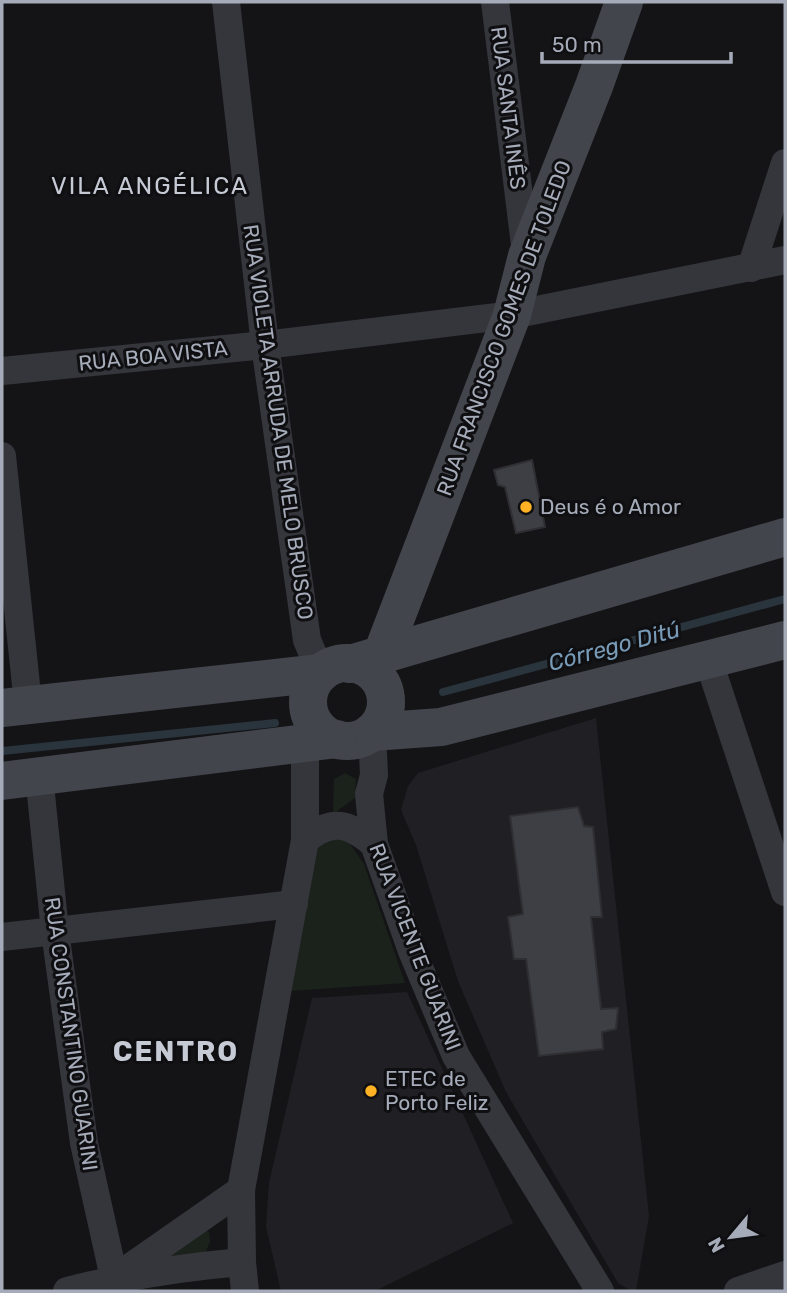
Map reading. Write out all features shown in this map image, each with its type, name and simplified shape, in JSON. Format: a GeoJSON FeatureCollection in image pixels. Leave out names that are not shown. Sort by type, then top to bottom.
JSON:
{"type":"FeatureCollection","features":[{"type":"Feature","properties":{"kind":"main road","name":"RUA FRANCISCO GOMES DE TOLEDO"},"geometry":{"type":"LineString","coordinates":[[351,664],[512,315],[527,256],[624,2]]}},
{"type":"Feature","properties":{"kind":"main road"},"geometry":{"type":"LineString","coordinates":[[15,706],[351,664],[785,537]]}},
{"type":"Feature","properties":{"kind":"main road"},"geometry":{"type":"LineString","coordinates":[[2,781],[440,727],[785,640]]}},
{"type":"Feature","properties":{"kind":"main road"},"geometry":{"type":"LineString","coordinates":[[351,664],[369,670],[380,681],[385,691],[384,715],[338,738],[322,732],[314,722],[309,696],[313,684],[351,664]]}},
{"type":"Feature","properties":{"kind":"street","name":"RUA VIOLETA ARRUDA DE MELO BRUSCO"},"geometry":{"type":"LineString","coordinates":[[226,2],[265,345],[307,640],[351,664]]}},
{"type":"Feature","properties":{"kind":"street","name":"RUA SANTA INÊS"},"geometry":{"type":"LineString","coordinates":[[495,2],[527,256]]}},
{"type":"Feature","properties":{"kind":"street"},"geometry":{"type":"LineString","coordinates":[[751,268],[785,163]]}},
{"type":"Feature","properties":{"kind":"street","name":"RUA BOA VISTA"},"geometry":{"type":"LineString","coordinates":[[2,371],[265,345],[512,315],[785,260]]}},
{"type":"Feature","properties":{"kind":"street"},"geometry":{"type":"LineString","coordinates":[[2,456],[15,706]]}},
{"type":"Feature","properties":{"kind":"street"},"geometry":{"type":"LineString","coordinates":[[708,659],[785,892]]}},
{"type":"Feature","properties":{"kind":"street"},"geometry":{"type":"LineString","coordinates":[[245,1291],[241,1190],[306,840],[338,738]]}},
{"type":"Feature","properties":{"kind":"street","name":"RUA VICENTE GUARINI"},"geometry":{"type":"LineString","coordinates":[[338,738],[374,775],[369,794],[374,844],[412,951],[456,1056],[600,1291]]}},
{"type":"Feature","properties":{"kind":"street","name":"RUA CONSTANTINO GUARINI"},"geometry":{"type":"LineString","coordinates":[[40,775],[55,931],[84,1143],[115,1285]]}},
{"type":"Feature","properties":{"kind":"street"},"geometry":{"type":"LineString","coordinates":[[306,840],[318,830],[333,825],[349,827],[374,844]]}},
{"type":"Feature","properties":{"kind":"street"},"geometry":{"type":"LineString","coordinates":[[2,937],[294,904]]}},
{"type":"Feature","properties":{"kind":"street"},"geometry":{"type":"LineString","coordinates":[[115,1285],[241,1190]]}},
{"type":"Feature","properties":{"kind":"street"},"geometry":{"type":"LineString","coordinates":[[67,1291],[115,1285],[181,1267],[242,1262]]}},
{"type":"Feature","properties":{"kind":"street"},"geometry":{"type":"LineString","coordinates":[[738,1291],[785,1275]]}},
{"type":"Feature","properties":{"kind":"shaded area"},"geometry":{"type":"Polygon","coordinates":[[[596,718],[649,1216],[636,1291],[618,1283],[506,1092],[458,981],[416,845],[401,810],[408,786],[418,773],[596,718]]]}},
{"type":"Feature","properties":{"kind":"shaded area"},"geometry":{"type":"Polygon","coordinates":[[[345,773],[356,779],[355,798],[333,814],[334,779],[345,773]]]}},
{"type":"Feature","properties":{"kind":"shaded area"},"geometry":{"type":"Polygon","coordinates":[[[329,836],[348,841],[364,864],[405,983],[290,991],[316,852],[329,836]]]}},
{"type":"Feature","properties":{"kind":"shaded area","name":"ETEC de Porto Feliz"},"geometry":{"type":"Polygon","coordinates":[[[407,992],[513,1223],[375,1291],[281,1291],[266,1227],[269,1183],[312,998],[407,992]]]}},
{"type":"Feature","properties":{"kind":"shaded area"},"geometry":{"type":"Polygon","coordinates":[[[202,1228],[209,1232],[210,1242],[205,1253],[149,1265],[202,1228]]]}},
{"type":"Feature","properties":{"kind":"building","name":"Deus é o Amor"},"geometry":{"type":"Polygon","coordinates":[[[532,460],[545,527],[516,533],[505,487],[498,485],[494,470],[532,460]]]}},
{"type":"Feature","properties":{"kind":"building"},"geometry":{"type":"Polygon","coordinates":[[[578,807],[584,826],[593,827],[602,917],[591,917],[601,1009],[618,1008],[616,1029],[602,1032],[603,1049],[539,1056],[526,959],[514,959],[508,917],[523,914],[510,816],[578,807]]]}},
{"type":"Feature","properties":{"kind":"waterway","name":"Córrego Ditú"},"geometry":{"type":"LineString","coordinates":[[443,692],[785,599]]}},
{"type":"Feature","properties":{"kind":"waterway","name":"Córrego Ditú"},"geometry":{"type":"LineString","coordinates":[[2,751],[275,723]]}},
{"type":"Feature","properties":{"kind":"place","name":"Deus é o Amor"},"geometry":{"type":"Point","coordinates":[526,507]}},
{"type":"Feature","properties":{"kind":"place","name":"ETEC de Porto Feliz"},"geometry":{"type":"Point","coordinates":[371,1091]}},
{"type":"Feature","properties":{"kind":"district","name":"VILA ANGÉLICA"},"geometry":{"type":"Point","coordinates":[150,186]}},
{"type":"Feature","properties":{"kind":"district","name":"CENTRO"},"geometry":{"type":"Point","coordinates":[176,1051]}}]}
